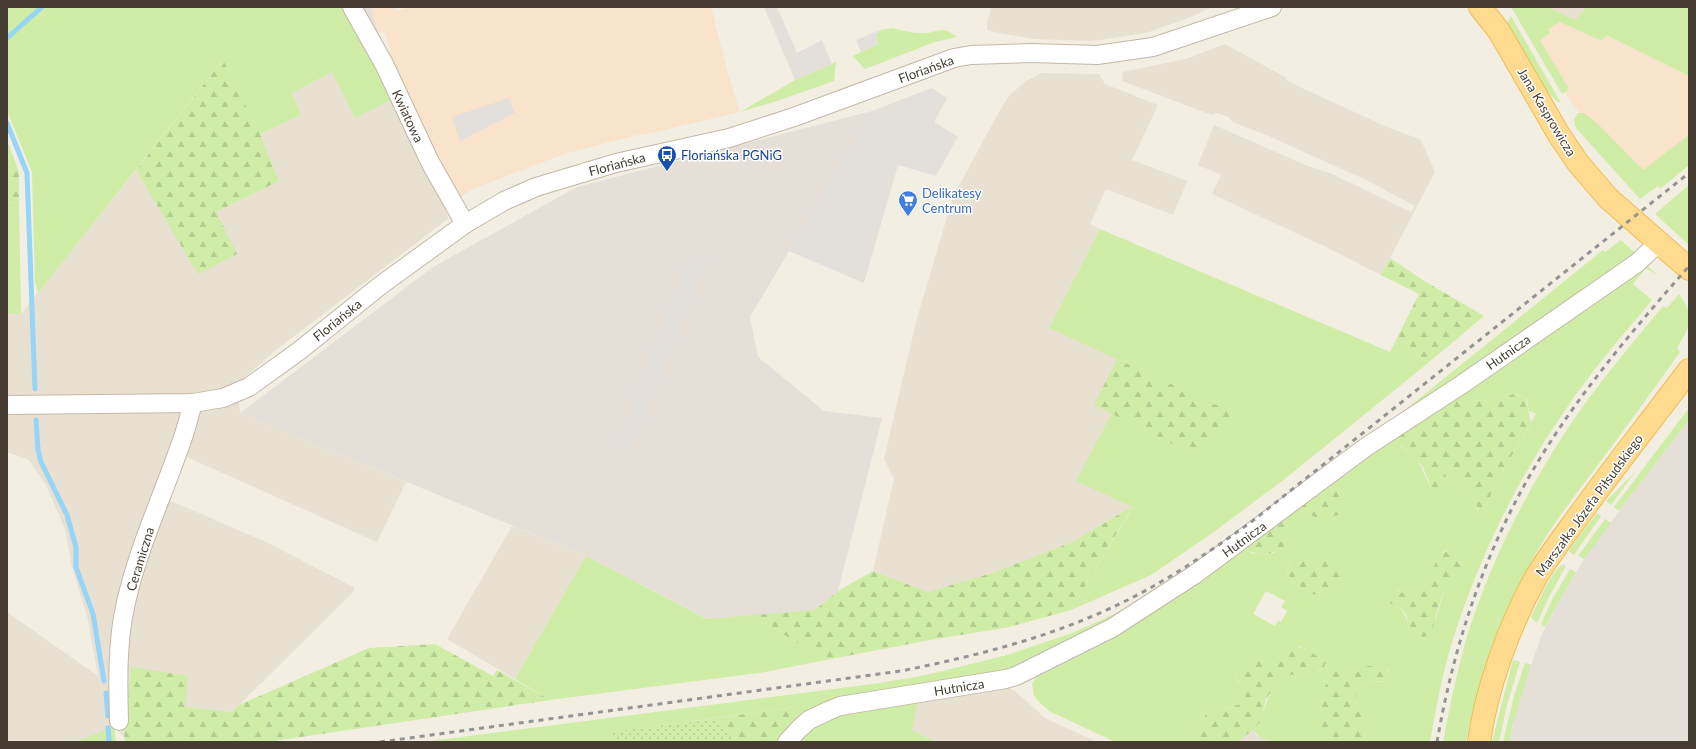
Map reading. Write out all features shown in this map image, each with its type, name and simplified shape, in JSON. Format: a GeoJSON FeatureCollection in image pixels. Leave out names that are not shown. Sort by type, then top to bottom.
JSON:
{"type":"FeatureCollection","features":[{"type":"Feature","properties":{"kind":"main road","name":"Jana Kasprowicza"},"geometry":{"type":"LineString","coordinates":[[1480,7],[1499,31],[1559,135],[1578,163],[1608,198],[1689,269]]}},
{"type":"Feature","properties":{"kind":"main road","name":"Jana Kasprowicza"},"geometry":{"type":"LineString","coordinates":[[1491,7],[1499,31]]}},
{"type":"Feature","properties":{"kind":"main road","name":"Marszałka Józefa Piłsudskiego"},"geometry":{"type":"LineString","coordinates":[[1479,742],[1481,725],[1494,676],[1515,622],[1536,577],[1594,495],[1689,370]]}},
{"type":"Feature","properties":{"kind":"street","name":"Kwiatowa"},"geometry":{"type":"LineString","coordinates":[[352,7],[384,64],[430,162],[465,224]]}},
{"type":"Feature","properties":{"kind":"street","name":"Floriańska"},"geometry":{"type":"LineString","coordinates":[[7,405],[193,403],[223,398],[249,388],[300,351],[382,285],[465,224],[504,202],[536,188],[616,163],[736,136],[858,95],[944,61],[963,56],[1031,53],[1097,56],[1153,47],[1272,7]]}},
{"type":"Feature","properties":{"kind":"street","name":"Hutnicza"},"geometry":{"type":"LineString","coordinates":[[787,742],[804,724],[828,711],[856,703],[1006,679],[1016,676],[1112,628],[1194,575],[1366,447],[1461,385],[1637,263],[1658,243]]}},
{"type":"Feature","properties":{"kind":"street","name":"Ceramiczna"},"geometry":{"type":"LineString","coordinates":[[119,721],[118,678],[122,624],[125,606],[138,559],[181,443],[193,403]]}},
{"type":"Feature","properties":{"kind":"shaded area"},"geometry":{"type":"Polygon","coordinates":[[[360,7],[371,7],[378,33],[374,35],[360,7]]]}},
{"type":"Feature","properties":{"kind":"shaded area"},"geometry":{"type":"Polygon","coordinates":[[[371,7],[395,7],[396,11],[410,7],[711,7],[727,70],[740,112],[633,136],[567,153],[473,189],[460,197],[453,194],[397,78],[385,32],[378,33],[371,7]]]}},
{"type":"Feature","properties":{"kind":"shaded area"},"geometry":{"type":"Polygon","coordinates":[[[764,7],[777,7],[797,53],[822,40],[832,64],[795,80],[764,7]]]}},
{"type":"Feature","properties":{"kind":"shaded area"},"geometry":{"type":"Polygon","coordinates":[[[992,7],[1212,7],[1191,17],[1146,33],[1093,41],[1034,39],[989,31],[987,29],[987,21],[992,7]]]}},
{"type":"Feature","properties":{"kind":"shaded area"},"geometry":{"type":"Polygon","coordinates":[[[1517,7],[1548,7],[1689,76],[1689,137],[1641,175],[1572,104],[1517,7]]]}},
{"type":"Feature","properties":{"kind":"shaded area"},"geometry":{"type":"Polygon","coordinates":[[[1548,7],[1587,7],[1575,20],[1548,7]]]}},
{"type":"Feature","properties":{"kind":"shaded area"},"geometry":{"type":"Polygon","coordinates":[[[880,30],[876,36],[878,44],[861,52],[856,40],[880,30]]]}},
{"type":"Feature","properties":{"kind":"shaded area"},"geometry":{"type":"Polygon","coordinates":[[[1225,44],[1287,78],[1287,81],[1385,126],[1421,140],[1435,172],[1381,275],[1326,247],[1212,194],[1221,175],[1198,165],[1214,125],[1308,166],[1332,174],[1411,212],[1415,206],[1364,179],[1264,134],[1232,122],[1229,117],[1216,113],[1212,115],[1122,81],[1123,72],[1185,59],[1225,44]]]}},
{"type":"Feature","properties":{"kind":"shaded area"},"geometry":{"type":"Polygon","coordinates":[[[332,72],[393,99],[449,218],[276,350],[237,384],[240,413],[406,482],[377,542],[182,455],[164,498],[266,542],[355,588],[349,596],[232,712],[185,707],[131,667],[124,737],[114,727],[74,742],[7,742],[7,612],[98,676],[88,620],[71,563],[65,529],[46,485],[29,460],[7,452],[7,313],[21,314],[136,170],[198,273],[216,212],[279,181],[260,134],[301,115],[292,93],[332,72]]]}},
{"type":"Feature","properties":{"kind":"shaded area"},"geometry":{"type":"Polygon","coordinates":[[[1041,73],[1099,74],[1105,84],[1158,105],[1132,160],[1187,181],[1173,215],[1106,189],[1090,224],[1100,229],[1049,328],[1117,359],[1095,404],[1112,413],[1077,481],[1133,506],[1070,543],[989,574],[928,592],[873,571],[894,479],[884,459],[916,322],[953,197],[1009,96],[1026,81],[1041,73]]]}},
{"type":"Feature","properties":{"kind":"shaded area"},"geometry":{"type":"Polygon","coordinates":[[[932,88],[947,98],[934,122],[958,137],[936,176],[898,165],[864,283],[789,251],[872,111],[932,88]]]}},
{"type":"Feature","properties":{"kind":"shaded area"},"geometry":{"type":"Polygon","coordinates":[[[509,98],[515,113],[460,141],[452,117],[509,98]]]}},
{"type":"Feature","properties":{"kind":"shaded area"},"geometry":{"type":"Polygon","coordinates":[[[872,111],[750,317],[758,357],[824,411],[882,418],[838,591],[815,610],[708,619],[586,556],[240,413],[433,267],[577,187],[872,111]]]}},
{"type":"Feature","properties":{"kind":"shaded area"},"geometry":{"type":"Polygon","coordinates":[[[690,255],[708,261],[630,451],[618,442],[690,255]]]}},
{"type":"Feature","properties":{"kind":"shaded area"},"geometry":{"type":"Polygon","coordinates":[[[1689,420],[1689,742],[1510,742],[1515,710],[1542,634],[1563,595],[1588,552],[1689,420]]]}},
{"type":"Feature","properties":{"kind":"shaded area"},"geometry":{"type":"Polygon","coordinates":[[[512,526],[586,556],[515,679],[447,639],[512,526]]]}},
{"type":"Feature","properties":{"kind":"shaded area"},"geometry":{"type":"Polygon","coordinates":[[[1003,685],[1015,691],[1045,718],[1097,742],[936,742],[912,730],[919,698],[1003,685]]]}},
{"type":"Feature","properties":{"kind":"shaded area"},"geometry":{"type":"Polygon","coordinates":[[[1253,730],[1256,735],[1274,742],[1237,742],[1253,730]]]}},
{"type":"Feature","properties":{"kind":"green space"},"geometry":{"type":"Polygon","coordinates":[[[7,7],[347,7],[393,99],[355,118],[332,72],[292,93],[301,115],[260,134],[222,61],[38,293],[35,282],[32,172],[7,111],[7,7]]]}},
{"type":"Feature","properties":{"kind":"green space"},"geometry":{"type":"Polygon","coordinates":[[[1511,7],[1548,7],[1575,20],[1587,7],[1689,7],[1689,76],[1606,35],[1602,41],[1560,22],[1548,29],[1550,33],[1540,40],[1569,89],[1562,94],[1511,7]]]}},
{"type":"Feature","properties":{"kind":"green space"},"geometry":{"type":"Polygon","coordinates":[[[1511,16],[1561,103],[1548,91],[1524,54],[1507,23],[1511,16]]]}},
{"type":"Feature","properties":{"kind":"green space"},"geometry":{"type":"Polygon","coordinates":[[[892,28],[917,33],[942,30],[957,37],[935,42],[865,69],[853,56],[878,44],[876,36],[880,30],[892,28]]]}},
{"type":"Feature","properties":{"kind":"green space"},"geometry":{"type":"Polygon","coordinates":[[[223,60],[260,134],[279,181],[216,212],[237,254],[198,274],[136,170],[223,60]]]}},
{"type":"Feature","properties":{"kind":"green space"},"geometry":{"type":"Polygon","coordinates":[[[836,62],[834,81],[740,112],[795,80],[836,62]]]}},
{"type":"Feature","properties":{"kind":"green space"},"geometry":{"type":"Polygon","coordinates":[[[1578,113],[1584,113],[1598,124],[1643,170],[1689,135],[1689,165],[1660,189],[1658,186],[1640,199],[1576,128],[1574,120],[1578,113]]]}},
{"type":"Feature","properties":{"kind":"green space"},"geometry":{"type":"Polygon","coordinates":[[[7,140],[19,172],[19,202],[7,203],[7,140]]]}},
{"type":"Feature","properties":{"kind":"green space"},"geometry":{"type":"Polygon","coordinates":[[[1689,185],[1689,245],[1655,214],[1689,185]]]}},
{"type":"Feature","properties":{"kind":"green space"},"geometry":{"type":"Polygon","coordinates":[[[19,202],[21,314],[7,313],[7,203],[19,202]]]}},
{"type":"Feature","properties":{"kind":"green space"},"geometry":{"type":"Polygon","coordinates":[[[1100,229],[1390,352],[1398,336],[1428,363],[1286,478],[1211,534],[1151,575],[1071,610],[1133,507],[1076,481],[1112,413],[1193,454],[1235,414],[1049,328],[1100,229]]]}},
{"type":"Feature","properties":{"kind":"green space"},"geometry":{"type":"Polygon","coordinates":[[[1621,240],[1634,252],[1635,255],[1353,452],[1603,250],[1605,252],[1621,240]]]}},
{"type":"Feature","properties":{"kind":"green space"},"geometry":{"type":"Polygon","coordinates":[[[1390,258],[1426,282],[1484,316],[1428,363],[1398,336],[1419,294],[1381,275],[1390,258]]]}},
{"type":"Feature","properties":{"kind":"green space"},"geometry":{"type":"Polygon","coordinates":[[[1646,264],[1658,276],[1646,268],[1633,284],[1652,300],[1586,380],[1549,434],[1519,485],[1492,538],[1469,593],[1454,636],[1442,681],[1430,742],[1367,742],[1364,724],[1355,699],[1359,686],[1368,681],[1383,682],[1390,671],[1379,667],[1355,669],[1341,667],[1319,706],[1320,742],[1284,743],[1275,742],[1259,736],[1253,730],[1262,715],[1270,694],[1274,688],[1295,674],[1319,670],[1326,662],[1299,646],[1283,653],[1275,660],[1249,662],[1235,674],[1237,681],[1243,687],[1246,699],[1238,705],[1214,709],[1206,714],[1190,742],[1115,742],[1049,711],[1038,701],[1034,695],[1032,684],[1037,675],[1240,548],[1254,554],[1274,553],[1287,528],[1289,522],[1289,511],[1293,508],[1322,520],[1340,496],[1338,491],[1324,485],[1646,264]],[[1515,394],[1498,396],[1483,401],[1472,400],[1400,446],[1417,458],[1432,490],[1450,482],[1444,472],[1444,465],[1448,465],[1474,498],[1478,511],[1482,514],[1500,476],[1536,414],[1529,411],[1527,399],[1522,396],[1515,394]],[[1449,550],[1444,551],[1435,566],[1434,574],[1431,580],[1415,596],[1408,596],[1398,590],[1390,603],[1397,606],[1404,613],[1409,626],[1413,630],[1436,619],[1445,588],[1461,566],[1453,553],[1449,550]],[[1291,562],[1286,569],[1291,579],[1300,588],[1319,594],[1331,590],[1346,575],[1291,562]],[[1266,591],[1253,614],[1275,626],[1278,621],[1281,622],[1287,611],[1281,607],[1285,601],[1266,591]]]}},
{"type":"Feature","properties":{"kind":"green space"},"geometry":{"type":"Polygon","coordinates":[[[1679,294],[1688,309],[1689,315],[1688,327],[1677,348],[1680,352],[1556,522],[1523,577],[1502,622],[1485,669],[1477,693],[1466,742],[1443,742],[1467,636],[1487,581],[1524,501],[1554,450],[1592,394],[1663,306],[1667,308],[1679,294]]]}},
{"type":"Feature","properties":{"kind":"green space"},"geometry":{"type":"Polygon","coordinates":[[[1117,359],[1236,414],[1193,454],[1094,405],[1117,359]]]}},
{"type":"Feature","properties":{"kind":"green space"},"geometry":{"type":"Polygon","coordinates":[[[1515,394],[1526,399],[1531,422],[1500,476],[1482,514],[1478,511],[1474,498],[1448,465],[1444,465],[1444,472],[1450,486],[1442,491],[1432,490],[1426,473],[1419,461],[1392,437],[1454,395],[1472,400],[1483,401],[1498,396],[1515,394]]]}},
{"type":"Feature","properties":{"kind":"green space"},"geometry":{"type":"Polygon","coordinates":[[[1689,408],[1689,420],[1619,511],[1614,507],[1689,408]]]}},
{"type":"Feature","properties":{"kind":"green space"},"geometry":{"type":"Polygon","coordinates":[[[1635,472],[1611,505],[1606,501],[1635,472]]]}},
{"type":"Feature","properties":{"kind":"green space"},"geometry":{"type":"Polygon","coordinates":[[[1324,485],[1338,491],[1341,505],[1340,514],[1322,520],[1293,508],[1324,485]]]}},
{"type":"Feature","properties":{"kind":"green space"},"geometry":{"type":"Polygon","coordinates":[[[1133,506],[1071,610],[1009,627],[930,640],[826,660],[751,615],[815,610],[838,591],[873,571],[928,592],[989,574],[1070,543],[1133,506]]]}},
{"type":"Feature","properties":{"kind":"green space"},"geometry":{"type":"Polygon","coordinates":[[[1289,511],[1290,520],[1287,530],[1290,545],[1277,551],[1265,554],[1254,553],[1240,548],[1289,511]]]}},
{"type":"Feature","properties":{"kind":"green space"},"geometry":{"type":"Polygon","coordinates":[[[1597,513],[1601,516],[1574,555],[1569,551],[1597,513]]]}},
{"type":"Feature","properties":{"kind":"green space"},"geometry":{"type":"Polygon","coordinates":[[[1605,519],[1611,523],[1584,559],[1578,556],[1605,519]]]}},
{"type":"Feature","properties":{"kind":"green space"},"geometry":{"type":"Polygon","coordinates":[[[1449,550],[1453,553],[1461,566],[1458,576],[1452,579],[1444,592],[1431,632],[1427,636],[1422,637],[1408,625],[1407,616],[1403,610],[1390,603],[1388,597],[1393,590],[1415,596],[1431,580],[1437,556],[1449,550]]]}},
{"type":"Feature","properties":{"kind":"green space"},"geometry":{"type":"Polygon","coordinates":[[[586,556],[707,619],[751,615],[826,660],[765,672],[550,700],[515,679],[586,556]]]}},
{"type":"Feature","properties":{"kind":"green space"},"geometry":{"type":"Polygon","coordinates":[[[1300,557],[1316,557],[1349,571],[1331,590],[1324,594],[1312,594],[1295,584],[1286,568],[1295,559],[1300,557]]]}},
{"type":"Feature","properties":{"kind":"green space"},"geometry":{"type":"Polygon","coordinates":[[[1562,565],[1566,566],[1537,623],[1531,617],[1553,574],[1562,565]]]}},
{"type":"Feature","properties":{"kind":"green space"},"geometry":{"type":"Polygon","coordinates":[[[1570,569],[1576,572],[1545,627],[1541,624],[1553,598],[1570,569]]]}},
{"type":"Feature","properties":{"kind":"green space"},"geometry":{"type":"Polygon","coordinates":[[[1137,609],[1011,670],[846,700],[785,736],[795,707],[612,732],[616,742],[422,742],[880,683],[926,675],[1007,655],[1072,633],[1124,610],[1137,609]]]}},
{"type":"Feature","properties":{"kind":"green space"},"geometry":{"type":"Polygon","coordinates":[[[435,644],[493,676],[497,670],[550,700],[267,742],[125,742],[124,737],[131,667],[188,676],[185,707],[232,712],[239,705],[369,648],[435,644]]]}},
{"type":"Feature","properties":{"kind":"green space"},"geometry":{"type":"Polygon","coordinates":[[[1290,646],[1304,649],[1326,662],[1324,667],[1314,672],[1291,675],[1276,685],[1266,699],[1260,722],[1253,730],[1237,742],[1190,742],[1206,714],[1214,709],[1237,705],[1246,699],[1244,691],[1235,674],[1240,669],[1250,662],[1275,659],[1290,646]]]}},
{"type":"Feature","properties":{"kind":"green space"},"geometry":{"type":"Polygon","coordinates":[[[1513,660],[1520,662],[1507,705],[1499,742],[1492,742],[1513,660]]]}},
{"type":"Feature","properties":{"kind":"green space"},"geometry":{"type":"Polygon","coordinates":[[[1525,663],[1531,665],[1512,727],[1510,742],[1503,742],[1514,696],[1525,663]]]}},
{"type":"Feature","properties":{"kind":"green space"},"geometry":{"type":"Polygon","coordinates":[[[1377,666],[1387,669],[1394,678],[1392,682],[1368,681],[1359,686],[1355,699],[1364,724],[1367,742],[1320,742],[1318,722],[1320,701],[1327,682],[1341,667],[1355,669],[1377,666]]]}},
{"type":"Feature","properties":{"kind":"green space"},"geometry":{"type":"Polygon","coordinates":[[[919,698],[912,730],[936,742],[792,742],[817,720],[919,698]]]}},
{"type":"Feature","properties":{"kind":"green space"},"geometry":{"type":"Polygon","coordinates":[[[795,707],[800,712],[780,742],[739,742],[717,718],[795,707]]]}},
{"type":"Feature","properties":{"kind":"green space"},"geometry":{"type":"Polygon","coordinates":[[[717,718],[739,742],[616,742],[611,732],[717,718]]]}},
{"type":"Feature","properties":{"kind":"green space"},"geometry":{"type":"Polygon","coordinates":[[[114,727],[116,742],[74,742],[114,727]]]}},
{"type":"Feature","properties":{"kind":"waterway"},"geometry":{"type":"LineString","coordinates":[[7,38],[42,7]]}},
{"type":"Feature","properties":{"kind":"waterway"},"geometry":{"type":"LineString","coordinates":[[7,123],[27,173],[35,389]]}},
{"type":"Feature","properties":{"kind":"waterway"},"geometry":{"type":"LineString","coordinates":[[36,420],[38,450],[41,462],[67,515],[76,547],[76,567],[93,614],[104,681]]}},
{"type":"Feature","properties":{"kind":"waterway"},"geometry":{"type":"LineString","coordinates":[[106,693],[108,716]]}},
{"type":"Feature","properties":{"kind":"waterway"},"geometry":{"type":"LineString","coordinates":[[108,728],[109,742]]}},
{"type":"Feature","properties":{"kind":"railway"},"geometry":{"type":"LineString","coordinates":[[380,742],[901,671],[978,654],[1028,640],[1102,612],[1122,603],[1181,570],[1255,519],[1689,173]]}},
{"type":"Feature","properties":{"kind":"railway"},"geometry":{"type":"LineString","coordinates":[[1437,742],[1452,669],[1462,634],[1487,564],[1501,530],[1518,497],[1536,465],[1570,412],[1608,362],[1689,266]]}},
{"type":"Feature","properties":{"kind":"place","name":"Floriańska PGNiG"},"geometry":{"type":"Point","coordinates":[667,172]}},
{"type":"Feature","properties":{"kind":"place","name":"Delikatesy Centrum"},"geometry":{"type":"Point","coordinates":[908,217]}}]}
